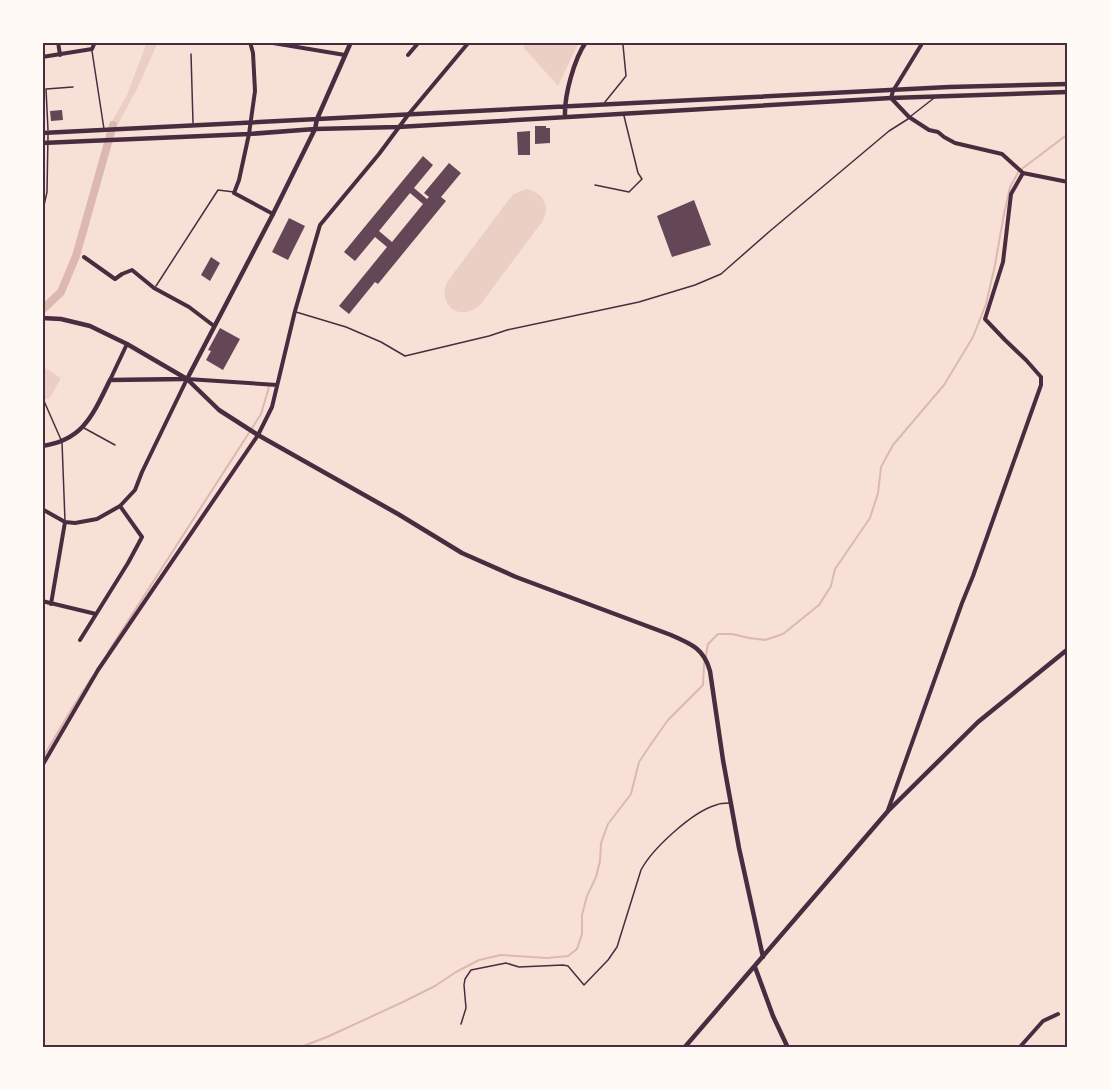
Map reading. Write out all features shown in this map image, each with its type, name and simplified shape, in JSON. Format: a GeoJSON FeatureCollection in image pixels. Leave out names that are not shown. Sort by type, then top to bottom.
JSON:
{"type":"FeatureCollection","features":[{"type":"Feature","properties":{"kind":"street"},"geometry":{"type":"LineString","coordinates":[[58,42],[60,55]]}},
{"type":"Feature","properties":{"kind":"street"},"geometry":{"type":"LineString","coordinates":[[42,57],[92,49],[95,42]]}},
{"type":"Feature","properties":{"kind":"street"},"geometry":{"type":"LineString","coordinates":[[250,42],[253,52],[255,90],[249,134],[239,180],[234,192],[273,214]]}},
{"type":"Feature","properties":{"kind":"street"},"geometry":{"type":"LineString","coordinates":[[42,509],[65,522],[75,523],[97,519],[120,506],[135,490],[187,379],[315,129],[317,118],[351,42]]}},
{"type":"Feature","properties":{"kind":"street"},"geometry":{"type":"LineString","coordinates":[[408,55],[418,42]]}},
{"type":"Feature","properties":{"kind":"street"},"geometry":{"type":"LineString","coordinates":[[42,766],[98,670],[258,435],[272,407],[295,311],[320,225],[469,42]]}},
{"type":"Feature","properties":{"kind":"street"},"geometry":{"type":"LineString","coordinates":[[565,117],[564,107],[571,77],[586,42]]}},
{"type":"Feature","properties":{"kind":"street"},"geometry":{"type":"LineString","coordinates":[[891,98],[892,91],[923,42]]}},
{"type":"Feature","properties":{"kind":"street"},"geometry":{"type":"LineString","coordinates":[[273,43],[346,56]]}},
{"type":"Feature","properties":{"kind":"street"},"geometry":{"type":"LineString","coordinates":[[45,133],[949,87],[1068,84]]}},
{"type":"Feature","properties":{"kind":"street"},"geometry":{"type":"LineString","coordinates":[[45,142],[398,127],[891,98],[1068,92]]}},
{"type":"Feature","properties":{"kind":"street"},"geometry":{"type":"LineString","coordinates":[[891,98],[909,117],[955,143],[1002,154],[1023,173],[1068,182]]}},
{"type":"Feature","properties":{"kind":"street"},"geometry":{"type":"LineString","coordinates":[[888,811],[1041,385],[1041,377],[985,319],[1003,262],[1011,194],[1023,173]]}},
{"type":"Feature","properties":{"kind":"street"},"geometry":{"type":"LineString","coordinates":[[84,257],[115,279],[122,273],[132,270],[154,288],[189,307],[214,326]]}},
{"type":"Feature","properties":{"kind":"street"},"geometry":{"type":"LineString","coordinates":[[42,318],[61,319],[90,326],[127,344],[187,379],[219,410],[258,435],[462,553],[516,577],[671,635],[696,648],[706,658],[710,671],[739,848],[763,957]]}},
{"type":"Feature","properties":{"kind":"street"},"geometry":{"type":"LineString","coordinates":[[42,446],[62,441],[82,428],[94,412],[127,344]]}},
{"type":"Feature","properties":{"kind":"street"},"geometry":{"type":"LineString","coordinates":[[110,380],[187,379],[277,385]]}},
{"type":"Feature","properties":{"kind":"street"},"geometry":{"type":"LineString","coordinates":[[80,640],[142,537],[120,506]]}},
{"type":"Feature","properties":{"kind":"street"},"geometry":{"type":"LineString","coordinates":[[51,604],[65,522]]}},
{"type":"Feature","properties":{"kind":"street"},"geometry":{"type":"LineString","coordinates":[[42,601],[96,614]]}},
{"type":"Feature","properties":{"kind":"street"},"geometry":{"type":"LineString","coordinates":[[684,1048],[888,811],[978,722],[1068,648]]}},
{"type":"Feature","properties":{"kind":"street"},"geometry":{"type":"LineString","coordinates":[[755,967],[772,1016],[788,1048]]}},
{"type":"Feature","properties":{"kind":"street"},"geometry":{"type":"LineString","coordinates":[[1019,1048],[1043,1021],[1058,1014]]}},
{"type":"Feature","properties":{"kind":"lane"},"geometry":{"type":"LineString","coordinates":[[602,105],[626,76],[623,45]]}},
{"type":"Feature","properties":{"kind":"lane"},"geometry":{"type":"LineString","coordinates":[[92,49],[105,130]]}},
{"type":"Feature","properties":{"kind":"lane"},"geometry":{"type":"LineString","coordinates":[[191,54],[193,126]]}},
{"type":"Feature","properties":{"kind":"lane"},"geometry":{"type":"LineString","coordinates":[[42,214],[47,192],[46,89],[73,87]]}},
{"type":"Feature","properties":{"kind":"lane"},"geometry":{"type":"LineString","coordinates":[[295,311],[346,327],[381,342],[405,356],[507,330],[639,302],[695,285],[722,274],[889,131],[937,96]]}},
{"type":"Feature","properties":{"kind":"lane"},"geometry":{"type":"LineString","coordinates":[[595,185],[629,192],[642,179],[638,174],[623,114]]}},
{"type":"Feature","properties":{"kind":"lane"},"geometry":{"type":"LineString","coordinates":[[154,288],[218,190],[234,192]]}},
{"type":"Feature","properties":{"kind":"lane"},"geometry":{"type":"LineString","coordinates":[[44,401],[62,441],[65,522]]}},
{"type":"Feature","properties":{"kind":"lane"},"geometry":{"type":"LineString","coordinates":[[82,428],[114,445]]}},
{"type":"Feature","properties":{"kind":"lane"},"geometry":{"type":"LineString","coordinates":[[460,1024],[466,1008],[465,979],[471,970],[506,963],[519,967],[563,965],[568,966],[584,985],[617,947],[641,870],[647,859],[699,813],[716,805],[731,802]]}},
{"type":"Feature","properties":{"kind":"shaded area"},"geometry":{"type":"Polygon","coordinates":[[[147,42],[158,42],[117,126],[111,123],[127,95],[147,42]]]}},
{"type":"Feature","properties":{"kind":"shaded area"},"geometry":{"type":"Polygon","coordinates":[[[527,42],[579,42],[558,86],[523,47],[527,42]]]}},
{"type":"Feature","properties":{"kind":"shaded area"},"geometry":{"type":"Polygon","coordinates":[[[526,189],[537,193],[544,201],[546,211],[542,222],[480,305],[465,312],[452,309],[445,298],[447,282],[510,198],[526,189]]]}},
{"type":"Feature","properties":{"kind":"shaded area"},"geometry":{"type":"Polygon","coordinates":[[[42,366],[61,378],[50,398],[42,400],[42,366]]]}},
{"type":"Feature","properties":{"kind":"building"},"geometry":{"type":"Polygon","coordinates":[[[62,110],[63,120],[51,121],[50,111],[62,110]]]}},
{"type":"Feature","properties":{"kind":"building"},"geometry":{"type":"Polygon","coordinates":[[[535,126],[550,128],[550,143],[535,144],[535,126]]]}},
{"type":"Feature","properties":{"kind":"building"},"geometry":{"type":"Polygon","coordinates":[[[530,131],[530,155],[518,155],[517,132],[530,131]]]}},
{"type":"Feature","properties":{"kind":"building"},"geometry":{"type":"Polygon","coordinates":[[[423,156],[433,165],[414,188],[427,199],[429,197],[424,193],[449,163],[461,173],[441,197],[446,201],[378,284],[375,282],[349,314],[339,306],[387,247],[375,237],[355,261],[344,252],[423,156]],[[410,193],[379,231],[392,242],[423,204],[410,193]]]}},
{"type":"Feature","properties":{"kind":"building"},"geometry":{"type":"Polygon","coordinates":[[[694,200],[711,245],[672,257],[657,216],[694,200]]]}},
{"type":"Feature","properties":{"kind":"building"},"geometry":{"type":"Polygon","coordinates":[[[289,218],[305,226],[288,260],[272,252],[289,218]]]}},
{"type":"Feature","properties":{"kind":"building"},"geometry":{"type":"Polygon","coordinates":[[[211,257],[220,263],[210,281],[201,275],[211,257]]]}},
{"type":"Feature","properties":{"kind":"building"},"geometry":{"type":"Polygon","coordinates":[[[220,328],[240,339],[223,370],[206,360],[211,351],[208,350],[220,328]]]}},
{"type":"Feature","properties":{"kind":"waterway"},"geometry":{"type":"LineString","coordinates":[[42,310],[61,292],[76,256],[113,125]]}},
{"type":"Feature","properties":{"kind":"waterway"},"geometry":{"type":"LineString","coordinates":[[298,1048],[405,1001],[479,960],[501,955],[547,958],[568,956],[577,949],[582,934],[582,915],[587,896],[596,877],[601,843],[608,824],[631,794],[639,762],[651,744],[668,720],[703,685],[708,644],[718,634],[765,640],[783,634],[819,605],[831,586],[835,569],[870,518],[878,493],[881,467],[893,445],[944,385],[973,337],[986,304],[1010,187],[1019,171],[1068,134]]}},
{"type":"Feature","properties":{"kind":"waterway"},"geometry":{"type":"LineString","coordinates":[[108,652],[261,414],[269,387]]}},
{"type":"Feature","properties":{"kind":"waterway"},"geometry":{"type":"LineString","coordinates":[[42,759],[92,677]]}}]}
